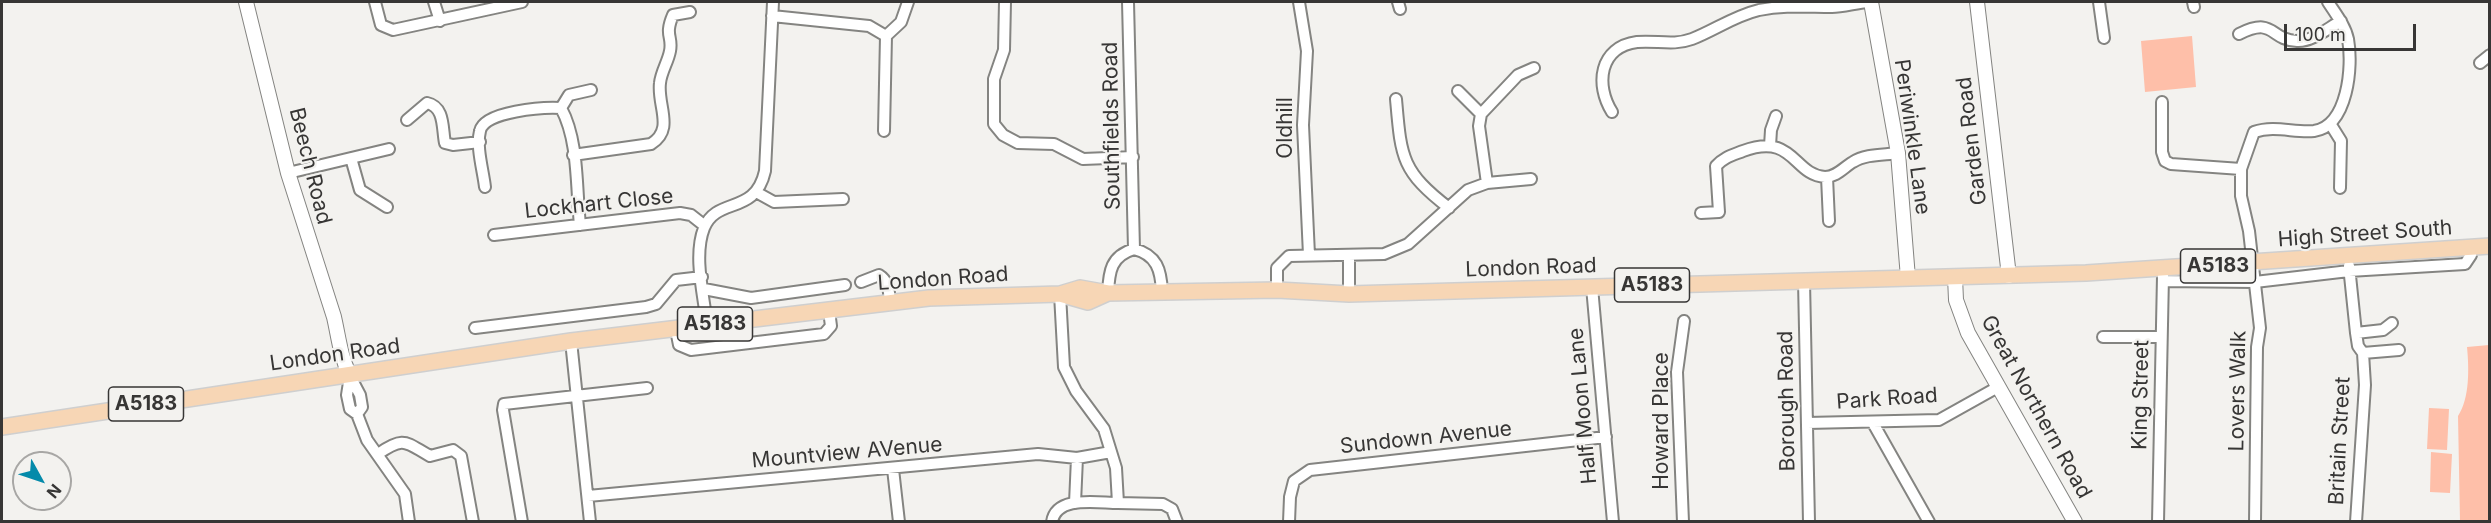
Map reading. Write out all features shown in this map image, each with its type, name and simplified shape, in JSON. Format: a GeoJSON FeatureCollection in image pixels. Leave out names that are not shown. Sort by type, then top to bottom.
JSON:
{"type":"FeatureCollection","features":[{"type":"Feature","properties":{"kind":"main road","name":"High Street South"},"geometry":{"type":"LineString","coordinates":[[1955,277],[2163,275],[2251,262],[2349,264],[2490,246]]}},
{"type":"Feature","properties":{"kind":"main road","name":"London Road"},"geometry":{"type":"LineString","coordinates":[[2,427],[571,341],[676,330],[890,302],[978,295],[1060,294],[1088,302],[1108,292],[1277,290],[1349,294],[1955,277]]}},
{"type":"Feature","properties":{"kind":"street","name":"Beech Road"},"geometry":{"type":"LineString","coordinates":[[246,2],[288,173],[340,339],[340,355],[350,375]]}},
{"type":"Feature","properties":{"kind":"street"},"geometry":{"type":"LineString","coordinates":[[375,2],[381,25],[393,30],[522,2]]}},
{"type":"Feature","properties":{"kind":"street"},"geometry":{"type":"LineString","coordinates":[[434,2],[440,21]]}},
{"type":"Feature","properties":{"kind":"street"},"geometry":{"type":"LineString","coordinates":[[707,325],[700,240],[705,226],[722,209],[745,203],[756,192],[765,171],[773,2]]}},
{"type":"Feature","properties":{"kind":"street"},"geometry":{"type":"LineString","coordinates":[[884,131],[886,36],[901,22],[908,2]]}},
{"type":"Feature","properties":{"kind":"street"},"geometry":{"type":"LineString","coordinates":[[1005,2],[1004,51],[994,79],[994,124],[1003,135],[1018,143],[1054,144],[1083,159],[1133,157]]}},
{"type":"Feature","properties":{"kind":"street","name":"Southfields Road"},"geometry":{"type":"LineString","coordinates":[[1128,2],[1134,249]]}},
{"type":"Feature","properties":{"kind":"street","name":"Oldhill"},"geometry":{"type":"LineString","coordinates":[[1299,2],[1307,51],[1303,125],[1309,255]]}},
{"type":"Feature","properties":{"kind":"street"},"geometry":{"type":"LineString","coordinates":[[1612,112],[1604,100],[1600,80],[1607,60],[1620,48],[1637,42],[1665,45],[1691,39],[1757,6],[1833,7],[1869,2]]}},
{"type":"Feature","properties":{"kind":"street","name":"Periwinkle Lane"},"geometry":{"type":"LineString","coordinates":[[1869,2],[1898,153],[1908,278]]}},
{"type":"Feature","properties":{"kind":"street","name":"Garden Road"},"geometry":{"type":"LineString","coordinates":[[1977,2],[2009,276]]}},
{"type":"Feature","properties":{"kind":"street"},"geometry":{"type":"LineString","coordinates":[[2099,2],[2104,38]]}},
{"type":"Feature","properties":{"kind":"street"},"geometry":{"type":"LineString","coordinates":[[2162,102],[2162,152],[2165,161],[2171,164],[2241,169],[2254,132],[2266,128],[2315,130],[2331,125],[2343,107],[2350,53],[2348,36],[2328,2]]}},
{"type":"Feature","properties":{"kind":"street"},"geometry":{"type":"LineString","coordinates":[[573,155],[651,144],[661,138],[664,126],[660,83],[671,48],[667,29],[673,15],[690,12]]}},
{"type":"Feature","properties":{"kind":"street"},"geometry":{"type":"LineString","coordinates":[[772,16],[869,26],[886,36]]}},
{"type":"Feature","properties":{"kind":"street"},"geometry":{"type":"LineString","coordinates":[[2239,34],[2254,26],[2267,27],[2283,37],[2297,41],[2311,39],[2341,21]]}},
{"type":"Feature","properties":{"kind":"street"},"geometry":{"type":"LineString","coordinates":[[1691,39],[1695,52]]}},
{"type":"Feature","properties":{"kind":"street"},"geometry":{"type":"LineString","coordinates":[[2480,63],[2490,56]]}},
{"type":"Feature","properties":{"kind":"street"},"geometry":{"type":"LineString","coordinates":[[1487,183],[1479,126],[1481,114],[1518,75],[1534,68]]}},
{"type":"Feature","properties":{"kind":"street"},"geometry":{"type":"LineString","coordinates":[[561,108],[569,95],[591,90]]}},
{"type":"Feature","properties":{"kind":"street"},"geometry":{"type":"LineString","coordinates":[[1458,91],[1481,114]]}},
{"type":"Feature","properties":{"kind":"street"},"geometry":{"type":"LineString","coordinates":[[1396,99],[1404,161],[1421,186],[1449,208]]}},
{"type":"Feature","properties":{"kind":"street"},"geometry":{"type":"LineString","coordinates":[[407,120],[427,103],[434,105],[441,112],[445,143],[453,145],[480,142]]}},
{"type":"Feature","properties":{"kind":"street"},"geometry":{"type":"LineString","coordinates":[[485,187],[480,142],[480,130],[483,123],[492,117],[549,107],[561,108]]}},
{"type":"Feature","properties":{"kind":"street"},"geometry":{"type":"LineString","coordinates":[[561,108],[567,120],[573,155],[580,225]]}},
{"type":"Feature","properties":{"kind":"street"},"geometry":{"type":"LineString","coordinates":[[1770,146],[1771,130],[1776,116]]}},
{"type":"Feature","properties":{"kind":"street"},"geometry":{"type":"LineString","coordinates":[[2331,125],[2341,141],[2340,188]]}},
{"type":"Feature","properties":{"kind":"street"},"geometry":{"type":"LineString","coordinates":[[1701,213],[1719,212],[1716,166],[1722,159],[1754,147],[1770,146],[1791,154],[1814,174],[1827,177],[1839,173],[1862,158],[1898,153]]}},
{"type":"Feature","properties":{"kind":"street"},"geometry":{"type":"LineString","coordinates":[[288,173],[389,149]]}},
{"type":"Feature","properties":{"kind":"street"},"geometry":{"type":"LineString","coordinates":[[351,158],[360,190],[387,207]]}},
{"type":"Feature","properties":{"kind":"street","name":"Lovers Walk"},"geometry":{"type":"LineString","coordinates":[[2241,169],[2241,196],[2249,231],[2260,328],[2257,347],[2255,522]]}},
{"type":"Feature","properties":{"kind":"street"},"geometry":{"type":"LineString","coordinates":[[1827,177],[1829,221]]}},
{"type":"Feature","properties":{"kind":"street"},"geometry":{"type":"LineString","coordinates":[[1277,290],[1277,268],[1289,256],[1384,254],[1408,244],[1468,190],[1487,183],[1531,179]]}},
{"type":"Feature","properties":{"kind":"street"},"geometry":{"type":"LineString","coordinates":[[756,192],[774,202],[843,200]]}},
{"type":"Feature","properties":{"kind":"street","name":"Lockhart Close"},"geometry":{"type":"LineString","coordinates":[[494,235],[680,213],[691,215],[705,226]]}},
{"type":"Feature","properties":{"kind":"street"},"geometry":{"type":"LineString","coordinates":[[1108,292],[1112,263],[1120,254],[1134,249],[1144,252],[1158,266],[1162,292]]}},
{"type":"Feature","properties":{"kind":"street"},"geometry":{"type":"LineString","coordinates":[[1349,256],[1349,294]]}},
{"type":"Feature","properties":{"kind":"street"},"geometry":{"type":"LineString","coordinates":[[2163,275],[2255,282],[2349,264]]}},
{"type":"Feature","properties":{"kind":"street","name":"Britain Street"},"geometry":{"type":"LineString","coordinates":[[2349,264],[2356,333],[2358,346],[2362,353],[2365,385],[2356,522]]}},
{"type":"Feature","properties":{"kind":"street"},"geometry":{"type":"LineString","coordinates":[[861,282],[879,275],[882,277],[888,286],[890,302]]}},
{"type":"Feature","properties":{"kind":"street","name":"King Street"},"geometry":{"type":"LineString","coordinates":[[2158,522],[2163,275]]}},
{"type":"Feature","properties":{"kind":"street"},"geometry":{"type":"LineString","coordinates":[[474,328],[646,308],[656,304],[676,280],[702,277]]}},
{"type":"Feature","properties":{"kind":"street","name":"Great Northern Road"},"geometry":{"type":"LineString","coordinates":[[1955,277],[1956,300],[1968,333],[2074,522]]}},
{"type":"Feature","properties":{"kind":"street","name":"Borough Road"},"geometry":{"type":"LineString","coordinates":[[1804,281],[1809,522]]}},
{"type":"Feature","properties":{"kind":"street"},"geometry":{"type":"LineString","coordinates":[[704,289],[751,298],[845,285]]}},
{"type":"Feature","properties":{"kind":"street","name":"Half Moon Lane"},"geometry":{"type":"LineString","coordinates":[[1592,287],[1613,522]]}},
{"type":"Feature","properties":{"kind":"street"},"geometry":{"type":"LineString","coordinates":[[1060,294],[1064,366],[1076,391],[1104,429],[1116,468],[1118,503]]}},
{"type":"Feature","properties":{"kind":"street"},"geometry":{"type":"LineString","coordinates":[[676,330],[679,345],[691,350],[824,334],[831,326],[829,311]]}},
{"type":"Feature","properties":{"kind":"street","name":"Howard Place"},"geometry":{"type":"LineString","coordinates":[[1683,522],[1677,372],[1684,321]]}},
{"type":"Feature","properties":{"kind":"street"},"geometry":{"type":"LineString","coordinates":[[2356,333],[2383,330],[2392,322]]}},
{"type":"Feature","properties":{"kind":"street"},"geometry":{"type":"LineString","coordinates":[[2103,337],[2161,337]]}},
{"type":"Feature","properties":{"kind":"street"},"geometry":{"type":"LineString","coordinates":[[571,341],[590,522]]}},
{"type":"Feature","properties":{"kind":"street"},"geometry":{"type":"LineString","coordinates":[[2362,353],[2399,351]]}},
{"type":"Feature","properties":{"kind":"street"},"geometry":{"type":"LineString","coordinates":[[350,375],[347,395],[350,409],[357,414],[368,441],[405,494],[409,522]]}},
{"type":"Feature","properties":{"kind":"street","name":"Park Road"},"geometry":{"type":"LineString","coordinates":[[1807,423],[1940,420],[1998,387]]}},
{"type":"Feature","properties":{"kind":"street"},"geometry":{"type":"LineString","coordinates":[[522,522],[504,404],[647,388]]}},
{"type":"Feature","properties":{"kind":"street"},"geometry":{"type":"LineString","coordinates":[[1873,423],[1929,522]]}},
{"type":"Feature","properties":{"kind":"street","name":"Sundown Avenue"},"geometry":{"type":"LineString","coordinates":[[1289,522],[1290,497],[1294,481],[1310,470],[1605,437]]}},
{"type":"Feature","properties":{"kind":"street"},"geometry":{"type":"LineString","coordinates":[[378,454],[397,443],[407,443],[418,447],[430,456],[453,450],[461,456],[472,522]]}},
{"type":"Feature","properties":{"kind":"street","name":"Mountview AVenue"},"geometry":{"type":"LineString","coordinates":[[588,496],[1038,454],[1077,458],[1111,452]]}},
{"type":"Feature","properties":{"kind":"street"},"geometry":{"type":"LineString","coordinates":[[1075,503],[1077,458]]}},
{"type":"Feature","properties":{"kind":"street"},"geometry":{"type":"LineString","coordinates":[[893,469],[899,522]]}},
{"type":"Feature","properties":{"kind":"street"},"geometry":{"type":"LineString","coordinates":[[1052,522],[1053,512],[1059,506],[1075,503],[1118,503],[1163,504],[1173,509],[1178,522]]}},
{"type":"Feature","properties":{"kind":"shaded area"},"geometry":{"type":"Polygon","coordinates":[[[2192,36],[2196,87],[2145,92],[2141,41],[2192,36]]]}},
{"type":"Feature","properties":{"kind":"shaded area"},"geometry":{"type":"Polygon","coordinates":[[[2489,345],[2489,521],[2460,521],[2458,416],[2467,392],[2467,347],[2489,345]]]}},
{"type":"Feature","properties":{"kind":"shaded area"},"geometry":{"type":"Polygon","coordinates":[[[2429,408],[2449,409],[2447,450],[2427,449],[2429,408]]]}},
{"type":"Feature","properties":{"kind":"shaded area"},"geometry":{"type":"Polygon","coordinates":[[[2431,452],[2452,454],[2450,493],[2430,492],[2431,452]]]}}]}
